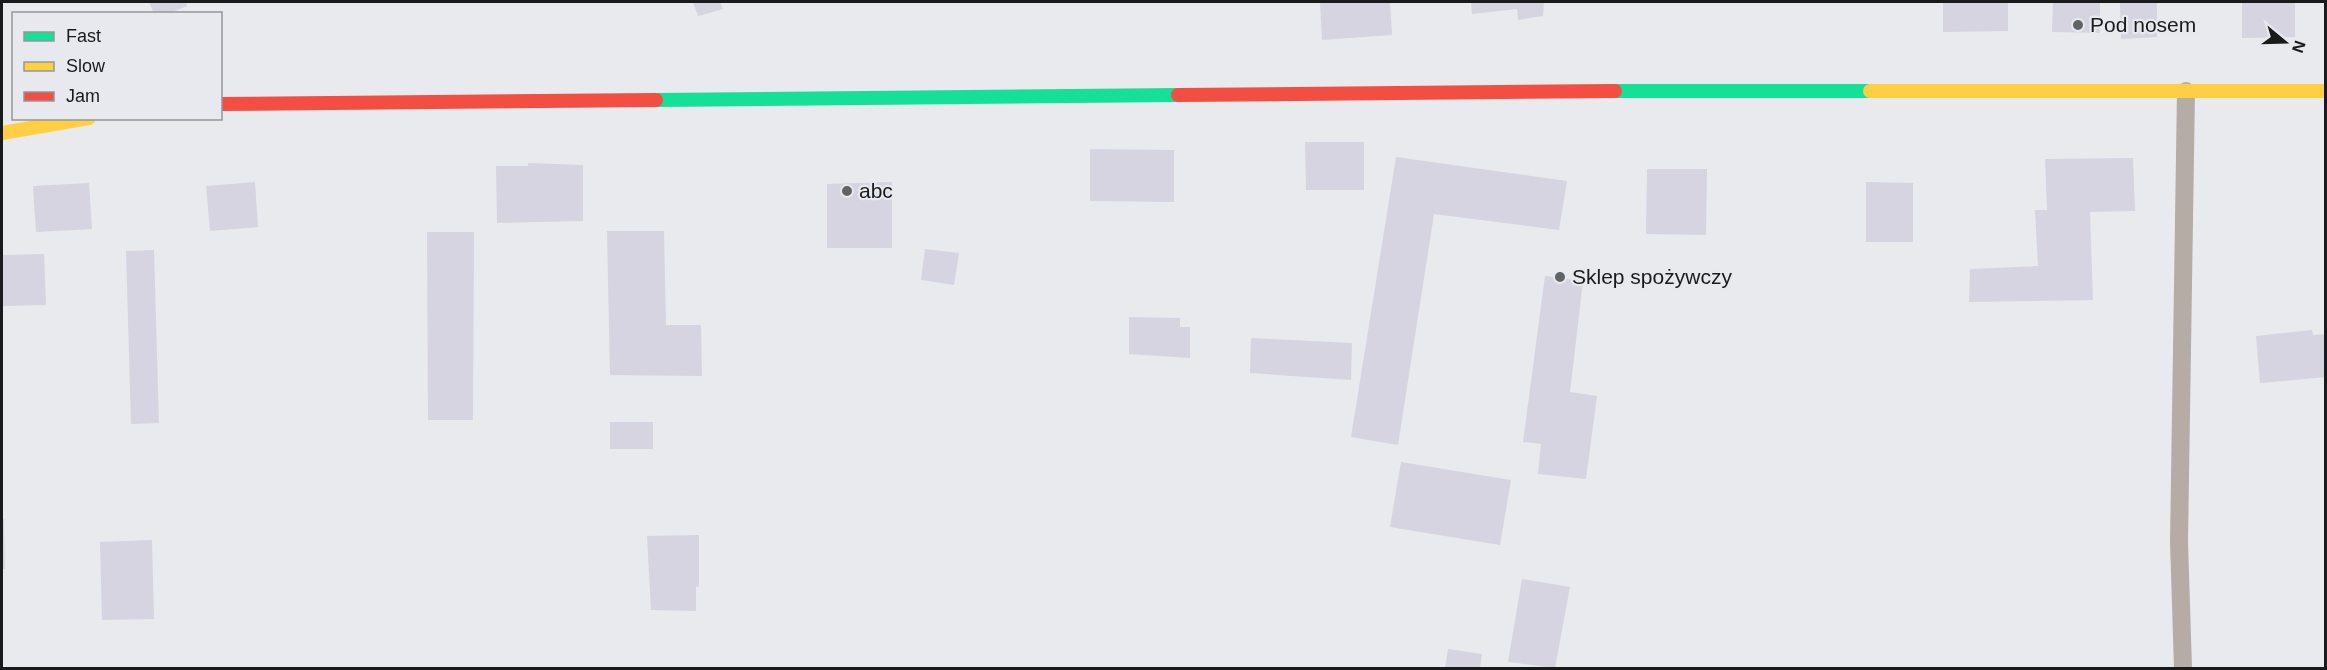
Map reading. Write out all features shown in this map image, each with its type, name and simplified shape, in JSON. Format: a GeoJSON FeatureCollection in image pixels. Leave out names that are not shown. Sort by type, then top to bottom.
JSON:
{"type":"FeatureCollection","features":[{"type":"Feature","properties":{"kind":"street"},"geometry":{"type":"LineString","coordinates":[[222,104],[1603,91],[2325,91]]}},
{"type":"Feature","properties":{"kind":"street"},"geometry":{"type":"LineString","coordinates":[[2,133],[77,120]]}},
{"type":"Feature","properties":{"kind":"lane"},"geometry":{"type":"LineString","coordinates":[[2183,669],[2180,542],[2186,91]]}},
{"type":"Feature","properties":{"kind":"building"},"geometry":{"type":"Polygon","coordinates":[[[149,2],[186,2],[187,6],[173,12],[153,12],[149,2]]]}},
{"type":"Feature","properties":{"kind":"building"},"geometry":{"type":"Polygon","coordinates":[[[693,2],[720,2],[723,9],[698,16],[693,2]]]}},
{"type":"Feature","properties":{"kind":"building"},"geometry":{"type":"Polygon","coordinates":[[[1320,2],[1390,2],[1392,35],[1322,40],[1320,2]]]}},
{"type":"Feature","properties":{"kind":"building"},"geometry":{"type":"Polygon","coordinates":[[[1471,2],[1544,2],[1543,16],[1518,20],[1517,9],[1472,14],[1471,2]]]}},
{"type":"Feature","properties":{"kind":"building"},"geometry":{"type":"Polygon","coordinates":[[[1943,2],[2008,2],[2008,31],[1943,32],[1943,2]]]}},
{"type":"Feature","properties":{"kind":"building"},"geometry":{"type":"Polygon","coordinates":[[[2053,2],[2100,2],[2100,33],[2052,32],[2053,2]]]}},
{"type":"Feature","properties":{"kind":"building"},"geometry":{"type":"Polygon","coordinates":[[[2120,2],[2157,2],[2157,37],[2121,39],[2120,2]]]}},
{"type":"Feature","properties":{"kind":"building"},"geometry":{"type":"Polygon","coordinates":[[[2242,2],[2295,2],[2295,37],[2242,38],[2242,2]]]}},
{"type":"Feature","properties":{"kind":"building"},"geometry":{"type":"Polygon","coordinates":[[[1305,142],[1364,142],[1364,190],[1306,190],[1305,142]]]}},
{"type":"Feature","properties":{"kind":"building"},"geometry":{"type":"Polygon","coordinates":[[[1090,149],[1174,150],[1174,202],[1090,201],[1090,149]]]}},
{"type":"Feature","properties":{"kind":"building"},"geometry":{"type":"Polygon","coordinates":[[[1396,157],[1567,181],[1559,230],[1434,214],[1398,445],[1351,437],[1396,157]]]}},
{"type":"Feature","properties":{"kind":"building"},"geometry":{"type":"Polygon","coordinates":[[[2133,158],[2135,211],[2090,212],[2093,300],[1969,302],[1970,269],[2038,266],[2035,210],[2047,210],[2045,159],[2133,158]]]}},
{"type":"Feature","properties":{"kind":"building"},"geometry":{"type":"Polygon","coordinates":[[[528,163],[583,165],[583,221],[497,223],[496,166],[528,166],[528,163]]]}},
{"type":"Feature","properties":{"kind":"building"},"geometry":{"type":"Polygon","coordinates":[[[1647,169],[1707,169],[1706,235],[1646,234],[1647,169]]]}},
{"type":"Feature","properties":{"kind":"building"},"geometry":{"type":"Polygon","coordinates":[[[255,182],[258,227],[210,231],[206,186],[255,182]]]}},
{"type":"Feature","properties":{"kind":"building"},"geometry":{"type":"Polygon","coordinates":[[[892,182],[892,248],[827,248],[827,184],[892,182]]]}},
{"type":"Feature","properties":{"kind":"building"},"geometry":{"type":"Polygon","coordinates":[[[1866,182],[1913,183],[1913,242],[1866,242],[1866,182]]]}},
{"type":"Feature","properties":{"kind":"building"},"geometry":{"type":"Polygon","coordinates":[[[89,183],[92,229],[36,232],[33,186],[89,183]]]}},
{"type":"Feature","properties":{"kind":"building"},"geometry":{"type":"Polygon","coordinates":[[[607,231],[664,231],[666,325],[701,325],[702,376],[610,375],[607,231]]]}},
{"type":"Feature","properties":{"kind":"building"},"geometry":{"type":"Polygon","coordinates":[[[427,232],[474,232],[473,420],[428,420],[427,232]]]}},
{"type":"Feature","properties":{"kind":"building"},"geometry":{"type":"Polygon","coordinates":[[[925,249],[959,253],[954,285],[921,280],[925,249]]]}},
{"type":"Feature","properties":{"kind":"building"},"geometry":{"type":"Polygon","coordinates":[[[154,250],[159,423],[131,424],[126,251],[154,250]]]}},
{"type":"Feature","properties":{"kind":"building"},"geometry":{"type":"Polygon","coordinates":[[[44,254],[46,305],[2,306],[2,255],[44,254]]]}},
{"type":"Feature","properties":{"kind":"building"},"geometry":{"type":"Polygon","coordinates":[[[1545,276],[1583,281],[1570,392],[1597,396],[1586,479],[1538,474],[1541,444],[1523,442],[1545,276]]]}},
{"type":"Feature","properties":{"kind":"building"},"geometry":{"type":"Polygon","coordinates":[[[1129,317],[1180,318],[1180,327],[1190,327],[1190,358],[1129,354],[1129,317]]]}},
{"type":"Feature","properties":{"kind":"building"},"geometry":{"type":"Polygon","coordinates":[[[2312,330],[2313,335],[2326,334],[2326,377],[2260,383],[2256,336],[2312,330]]]}},
{"type":"Feature","properties":{"kind":"building"},"geometry":{"type":"Polygon","coordinates":[[[1251,338],[1352,343],[1351,380],[1250,373],[1251,338]]]}},
{"type":"Feature","properties":{"kind":"building"},"geometry":{"type":"Polygon","coordinates":[[[610,422],[653,422],[653,449],[610,449],[610,422]]]}},
{"type":"Feature","properties":{"kind":"building"},"geometry":{"type":"Polygon","coordinates":[[[1401,462],[1511,480],[1500,545],[1390,527],[1401,462]]]}},
{"type":"Feature","properties":{"kind":"building"},"geometry":{"type":"Polygon","coordinates":[[[2,519],[4,519],[5,569],[2,569],[2,519]]]}},
{"type":"Feature","properties":{"kind":"building"},"geometry":{"type":"Polygon","coordinates":[[[699,535],[699,586],[696,587],[696,611],[651,610],[647,536],[699,535]]]}},
{"type":"Feature","properties":{"kind":"building"},"geometry":{"type":"Polygon","coordinates":[[[152,540],[154,619],[102,620],[100,542],[152,540]]]}},
{"type":"Feature","properties":{"kind":"building"},"geometry":{"type":"Polygon","coordinates":[[[1522,579],[1570,587],[1555,668],[1508,662],[1522,579]]]}},
{"type":"Feature","properties":{"kind":"building"},"geometry":{"type":"Polygon","coordinates":[[[1448,649],[1482,654],[1480,668],[1445,668],[1448,649]]]}},
{"type":"Feature","properties":{"kind":"traffic: fast"},"geometry":{"type":"LineString","coordinates":[[1615,91],[1870,91]]}},
{"type":"Feature","properties":{"kind":"traffic: fast"},"geometry":{"type":"LineString","coordinates":[[656,100],[1178,95]]}},
{"type":"Feature","properties":{"kind":"traffic: slow"},"geometry":{"type":"LineString","coordinates":[[1870,91],[2326,91]]}},
{"type":"Feature","properties":{"kind":"traffic: slow"},"geometry":{"type":"LineString","coordinates":[[2,133],[77,120]]}},
{"type":"Feature","properties":{"kind":"traffic: jam"},"geometry":{"type":"LineString","coordinates":[[1178,95],[1615,91]]}},
{"type":"Feature","properties":{"kind":"traffic: jam"},"geometry":{"type":"LineString","coordinates":[[222,104],[656,100]]}},
{"type":"Feature","properties":{"kind":"place","name":"Pod nosem"},"geometry":{"type":"Point","coordinates":[2078,25]}},
{"type":"Feature","properties":{"kind":"place","name":"abc"},"geometry":{"type":"Point","coordinates":[847,191]}},
{"type":"Feature","properties":{"kind":"place","name":"Sklep spożywczy"},"geometry":{"type":"Point","coordinates":[1560,277]}}]}
